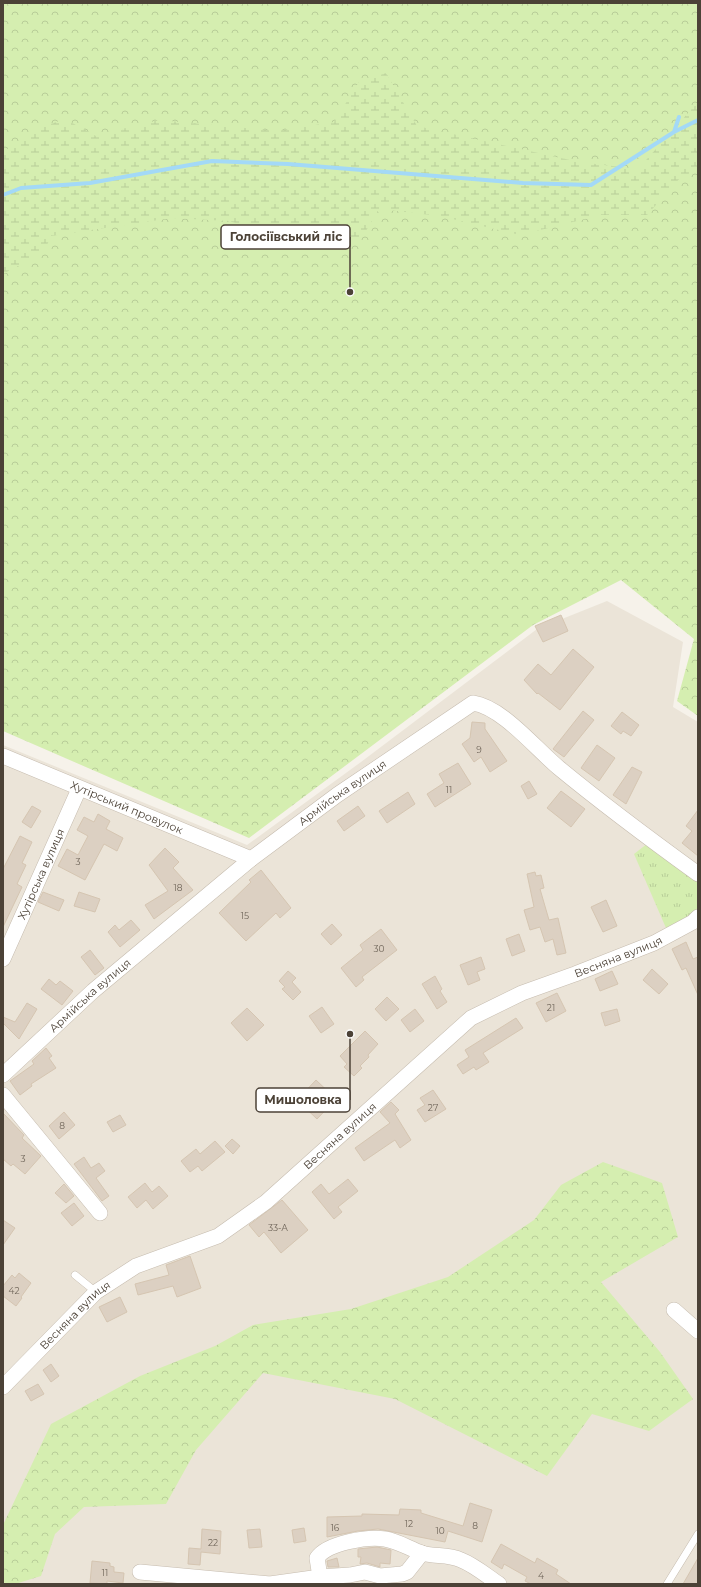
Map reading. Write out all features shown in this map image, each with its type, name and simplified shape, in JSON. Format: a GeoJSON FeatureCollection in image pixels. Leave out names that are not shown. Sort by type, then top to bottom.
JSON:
{"type":"FeatureCollection","features":[{"type":"Feature","properties":{"kind":"street","name":"Армійська вулиця"},"geometry":{"type":"LineString","coordinates":[[3,1075],[93,991],[251,859],[337,794],[473,702],[483,704],[500,715],[559,768],[698,874]]}},
{"type":"Feature","properties":{"kind":"street","name":"Хутірський провулок"},"geometry":{"type":"LineString","coordinates":[[3,756],[79,789],[251,859]]}},
{"type":"Feature","properties":{"kind":"street","name":"Хутірська вулиця"},"geometry":{"type":"LineString","coordinates":[[3,959],[79,789]]}},
{"type":"Feature","properties":{"kind":"street","name":"Весняна вулиця"},"geometry":{"type":"LineString","coordinates":[[3,1387],[96,1292],[136,1266],[218,1236],[266,1202],[471,1018],[522,993],[654,943],[693,922],[698,917]]}},
{"type":"Feature","properties":{"kind":"street"},"geometry":{"type":"LineString","coordinates":[[3,1095],[100,1213]]}},
{"type":"Feature","properties":{"kind":"street"},"geometry":{"type":"LineString","coordinates":[[674,1310],[698,1331]]}},
{"type":"Feature","properties":{"kind":"street"},"geometry":{"type":"LineString","coordinates":[[3,1378],[19,1369]]}},
{"type":"Feature","properties":{"kind":"street"},"geometry":{"type":"LineString","coordinates":[[320,1577],[317,1558],[320,1553],[328,1548],[361,1539],[385,1538],[422,1553],[443,1555],[461,1560],[499,1584]]}},
{"type":"Feature","properties":{"kind":"street"},"geometry":{"type":"LineString","coordinates":[[140,1572],[270,1584],[365,1572],[380,1576],[402,1574],[407,1572],[422,1553]]}},
{"type":"Feature","properties":{"kind":"lane"},"geometry":{"type":"LineString","coordinates":[[75,1275],[96,1292]]}},
{"type":"Feature","properties":{"kind":"lane"},"geometry":{"type":"LineString","coordinates":[[667,1584],[698,1534]]}},
{"type":"Feature","properties":{"kind":"shaded area"},"geometry":{"type":"Polygon","coordinates":[[[607,601],[683,642],[673,707],[698,722],[698,1584],[3,1584],[3,745],[247,845],[361,762],[537,629],[607,601]]]}},
{"type":"Feature","properties":{"kind":"green space"},"geometry":{"type":"Polygon","coordinates":[[[3,3],[698,3],[698,716],[677,701],[694,639],[621,580],[533,625],[249,838],[3,731],[3,3]]]}},
{"type":"Feature","properties":{"kind":"green space"},"geometry":{"type":"Polygon","coordinates":[[[386,73],[417,126],[579,162],[638,169],[698,102],[698,170],[681,177],[647,215],[601,215],[520,235],[440,216],[379,209],[360,241],[293,241],[229,221],[172,218],[51,236],[44,252],[3,274],[3,152],[36,129],[65,119],[96,136],[159,120],[277,131],[334,122],[359,82],[386,73]]]}},
{"type":"Feature","properties":{"kind":"green space"},"geometry":{"type":"Polygon","coordinates":[[[652,840],[698,874],[698,917],[669,935],[634,854],[652,840]]]}},
{"type":"Feature","properties":{"kind":"green space"},"geometry":{"type":"Polygon","coordinates":[[[603,1162],[662,1183],[678,1237],[601,1282],[660,1352],[693,1399],[649,1431],[592,1414],[547,1476],[395,1399],[263,1373],[196,1450],[166,1504],[84,1507],[55,1534],[41,1576],[15,1584],[3,1584],[3,1525],[51,1424],[140,1376],[215,1346],[253,1325],[351,1309],[448,1277],[534,1220],[561,1185],[603,1162]]]}},
{"type":"Feature","properties":{"kind":"building"},"geometry":{"type":"Polygon","coordinates":[[[561,615],[568,631],[543,642],[535,626],[561,615]]]}},
{"type":"Feature","properties":{"kind":"building"},"geometry":{"type":"Polygon","coordinates":[[[573,649],[594,667],[560,710],[538,693],[537,694],[524,680],[538,664],[551,675],[573,649]]]}},
{"type":"Feature","properties":{"kind":"building"},"geometry":{"type":"Polygon","coordinates":[[[583,711],[594,720],[564,757],[553,749],[583,711]]]}},
{"type":"Feature","properties":{"kind":"building"},"geometry":{"type":"Polygon","coordinates":[[[622,712],[639,725],[631,736],[623,731],[621,734],[611,726],[622,712]]]}},
{"type":"Feature","properties":{"kind":"building"},"geometry":{"type":"Polygon","coordinates":[[[472,722],[485,723],[485,729],[507,761],[490,772],[481,757],[474,762],[462,744],[470,738],[472,722]]]}},
{"type":"Feature","properties":{"kind":"building"},"geometry":{"type":"Polygon","coordinates":[[[597,745],[615,758],[599,781],[581,768],[597,745]]]}},
{"type":"Feature","properties":{"kind":"building"},"geometry":{"type":"Polygon","coordinates":[[[458,763],[471,784],[435,807],[427,794],[444,783],[439,774],[458,763]]]}},
{"type":"Feature","properties":{"kind":"building"},"geometry":{"type":"Polygon","coordinates":[[[632,767],[642,772],[626,804],[613,795],[632,767]]]}},
{"type":"Feature","properties":{"kind":"building"},"geometry":{"type":"Polygon","coordinates":[[[529,781],[537,794],[528,799],[521,786],[529,781]]]}},
{"type":"Feature","properties":{"kind":"building"},"geometry":{"type":"Polygon","coordinates":[[[561,791],[585,809],[571,827],[547,808],[561,791]]]}},
{"type":"Feature","properties":{"kind":"building"},"geometry":{"type":"Polygon","coordinates":[[[408,792],[415,804],[387,823],[379,811],[408,792]]]}},
{"type":"Feature","properties":{"kind":"building"},"geometry":{"type":"Polygon","coordinates":[[[32,806],[41,811],[31,828],[22,822],[32,806]]]}},
{"type":"Feature","properties":{"kind":"building"},"geometry":{"type":"Polygon","coordinates":[[[358,806],[365,816],[344,831],[337,821],[358,806]]]}},
{"type":"Feature","properties":{"kind":"building"},"geometry":{"type":"Polygon","coordinates":[[[698,810],[698,856],[682,843],[692,831],[686,826],[698,810]]]}},
{"type":"Feature","properties":{"kind":"building"},"geometry":{"type":"Polygon","coordinates":[[[98,814],[110,821],[106,829],[123,838],[117,851],[104,844],[85,880],[58,866],[67,849],[78,855],[88,836],[77,830],[84,817],[94,822],[98,814]]]}},
{"type":"Feature","properties":{"kind":"building"},"geometry":{"type":"Polygon","coordinates":[[[20,836],[32,842],[22,863],[26,865],[17,884],[22,887],[3,927],[3,869],[20,836]]]}},
{"type":"Feature","properties":{"kind":"building"},"geometry":{"type":"Polygon","coordinates":[[[165,848],[179,862],[173,868],[193,890],[154,919],[145,905],[168,891],[149,865],[165,848]]]}},
{"type":"Feature","properties":{"kind":"building"},"geometry":{"type":"Polygon","coordinates":[[[261,870],[291,908],[280,918],[276,913],[246,941],[219,913],[251,882],[249,880],[261,870]]]}},
{"type":"Feature","properties":{"kind":"building"},"geometry":{"type":"Polygon","coordinates":[[[535,872],[536,876],[541,875],[544,888],[540,889],[549,920],[558,918],[566,953],[557,955],[553,939],[545,942],[540,927],[530,930],[524,910],[534,907],[527,874],[535,872]]]}},
{"type":"Feature","properties":{"kind":"building"},"geometry":{"type":"Polygon","coordinates":[[[43,892],[64,900],[59,911],[38,902],[43,892]]]}},
{"type":"Feature","properties":{"kind":"building"},"geometry":{"type":"Polygon","coordinates":[[[79,892],[100,899],[95,912],[74,906],[79,892]]]}},
{"type":"Feature","properties":{"kind":"building"},"geometry":{"type":"Polygon","coordinates":[[[606,900],[617,926],[603,932],[591,907],[606,900]]]}},
{"type":"Feature","properties":{"kind":"building"},"geometry":{"type":"Polygon","coordinates":[[[131,920],[140,930],[120,947],[108,932],[115,925],[119,930],[131,920]]]}},
{"type":"Feature","properties":{"kind":"building"},"geometry":{"type":"Polygon","coordinates":[[[332,924],[342,935],[331,945],[321,934],[332,924]]]}},
{"type":"Feature","properties":{"kind":"building"},"geometry":{"type":"Polygon","coordinates":[[[381,929],[397,950],[362,977],[364,980],[356,987],[341,968],[363,950],[360,945],[381,929]]]}},
{"type":"Feature","properties":{"kind":"building"},"geometry":{"type":"Polygon","coordinates":[[[519,934],[525,951],[512,956],[506,939],[519,934]]]}},
{"type":"Feature","properties":{"kind":"building"},"geometry":{"type":"Polygon","coordinates":[[[686,942],[693,959],[698,957],[698,995],[686,968],[682,970],[672,949],[686,942]]]}},
{"type":"Feature","properties":{"kind":"building"},"geometry":{"type":"Polygon","coordinates":[[[90,950],[104,968],[95,975],[81,957],[90,950]]]}},
{"type":"Feature","properties":{"kind":"building"},"geometry":{"type":"Polygon","coordinates":[[[481,957],[485,969],[477,972],[480,980],[468,985],[460,965],[481,957]]]}},
{"type":"Feature","properties":{"kind":"building"},"geometry":{"type":"Polygon","coordinates":[[[652,969],[668,984],[659,994],[643,980],[652,969]]]}},
{"type":"Feature","properties":{"kind":"building"},"geometry":{"type":"Polygon","coordinates":[[[288,971],[296,978],[292,982],[301,992],[293,1000],[282,989],[285,987],[279,981],[288,971]]]}},
{"type":"Feature","properties":{"kind":"building"},"geometry":{"type":"Polygon","coordinates":[[[612,971],[618,984],[600,991],[595,979],[612,971]]]}},
{"type":"Feature","properties":{"kind":"building"},"geometry":{"type":"Polygon","coordinates":[[[435,976],[442,989],[440,991],[447,1002],[437,1009],[422,984],[435,976]]]}},
{"type":"Feature","properties":{"kind":"building"},"geometry":{"type":"Polygon","coordinates":[[[49,979],[56,985],[60,981],[73,991],[62,1005],[41,989],[49,979]]]}},
{"type":"Feature","properties":{"kind":"building"},"geometry":{"type":"Polygon","coordinates":[[[557,993],[566,1011],[546,1022],[536,1003],[557,993]]]}},
{"type":"Feature","properties":{"kind":"building"},"geometry":{"type":"Polygon","coordinates":[[[387,997],[399,1009],[386,1021],[375,1009],[387,997]]]}},
{"type":"Feature","properties":{"kind":"building"},"geometry":{"type":"Polygon","coordinates":[[[27,1003],[37,1009],[19,1039],[3,1023],[3,1017],[15,1022],[27,1003]]]}},
{"type":"Feature","properties":{"kind":"building"},"geometry":{"type":"Polygon","coordinates":[[[322,1007],[334,1024],[321,1033],[309,1016],[322,1007]]]}},
{"type":"Feature","properties":{"kind":"building"},"geometry":{"type":"Polygon","coordinates":[[[247,1008],[264,1025],[247,1041],[231,1023],[247,1008]]]}},
{"type":"Feature","properties":{"kind":"building"},"geometry":{"type":"Polygon","coordinates":[[[415,1009],[424,1021],[410,1032],[401,1020],[415,1009]]]}},
{"type":"Feature","properties":{"kind":"building"},"geometry":{"type":"Polygon","coordinates":[[[617,1009],[620,1021],[605,1026],[601,1013],[617,1009]]]}},
{"type":"Feature","properties":{"kind":"building"},"geometry":{"type":"Polygon","coordinates":[[[516,1018],[523,1028],[483,1053],[489,1062],[476,1070],[474,1067],[463,1074],[457,1065],[469,1057],[465,1050],[516,1018]]]}},
{"type":"Feature","properties":{"kind":"building"},"geometry":{"type":"Polygon","coordinates":[[[365,1031],[378,1044],[368,1055],[369,1057],[360,1066],[362,1068],[354,1076],[344,1067],[347,1064],[340,1056],[365,1031]]]}},
{"type":"Feature","properties":{"kind":"building"},"geometry":{"type":"Polygon","coordinates":[[[46,1048],[52,1056],[49,1058],[56,1068],[31,1084],[32,1086],[20,1095],[10,1081],[34,1064],[32,1061],[46,1048]]]}},
{"type":"Feature","properties":{"kind":"building"},"geometry":{"type":"Polygon","coordinates":[[[316,1080],[336,1099],[317,1119],[297,1100],[316,1080]]]}},
{"type":"Feature","properties":{"kind":"building"},"geometry":{"type":"Polygon","coordinates":[[[433,1090],[446,1109],[425,1122],[417,1110],[425,1105],[420,1098],[433,1090]]]}},
{"type":"Feature","properties":{"kind":"building"},"geometry":{"type":"Polygon","coordinates":[[[391,1102],[399,1110],[395,1114],[411,1140],[400,1148],[395,1140],[364,1161],[355,1148],[390,1123],[380,1112],[391,1102]]]}},
{"type":"Feature","properties":{"kind":"building"},"geometry":{"type":"Polygon","coordinates":[[[64,1112],[75,1125],[59,1139],[49,1126],[64,1112]]]}},
{"type":"Feature","properties":{"kind":"building"},"geometry":{"type":"Polygon","coordinates":[[[3,1113],[24,1135],[22,1138],[41,1156],[25,1174],[13,1164],[11,1166],[3,1159],[3,1113]]]}},
{"type":"Feature","properties":{"kind":"building"},"geometry":{"type":"Polygon","coordinates":[[[120,1115],[126,1125],[113,1132],[107,1122],[120,1115]]]}},
{"type":"Feature","properties":{"kind":"building"},"geometry":{"type":"Polygon","coordinates":[[[232,1139],[240,1146],[233,1154],[225,1146],[232,1139]]]}},
{"type":"Feature","properties":{"kind":"building"},"geometry":{"type":"Polygon","coordinates":[[[215,1141],[225,1152],[202,1171],[198,1166],[190,1172],[181,1161],[196,1149],[200,1154],[215,1141]]]}},
{"type":"Feature","properties":{"kind":"building"},"geometry":{"type":"Polygon","coordinates":[[[84,1157],[91,1168],[99,1163],[105,1171],[96,1178],[109,1196],[102,1201],[74,1164],[84,1157]]]}},
{"type":"Feature","properties":{"kind":"building"},"geometry":{"type":"Polygon","coordinates":[[[348,1179],[358,1191],[338,1207],[342,1212],[334,1219],[312,1192],[321,1184],[329,1194],[348,1179]]]}},
{"type":"Feature","properties":{"kind":"building"},"geometry":{"type":"Polygon","coordinates":[[[145,1183],[152,1192],[159,1186],[168,1196],[153,1209],[146,1200],[137,1208],[128,1197],[145,1183]]]}},
{"type":"Feature","properties":{"kind":"building"},"geometry":{"type":"Polygon","coordinates":[[[64,1184],[74,1196],[66,1203],[55,1193],[64,1184]]]}},
{"type":"Feature","properties":{"kind":"building"},"geometry":{"type":"Polygon","coordinates":[[[282,1200],[308,1230],[281,1253],[264,1232],[259,1237],[249,1225],[282,1200]]]}},
{"type":"Feature","properties":{"kind":"building"},"geometry":{"type":"Polygon","coordinates":[[[74,1203],[84,1216],[72,1226],[61,1213],[74,1203]]]}},
{"type":"Feature","properties":{"kind":"building"},"geometry":{"type":"Polygon","coordinates":[[[3,1220],[15,1228],[3,1245],[3,1220]]]}},
{"type":"Feature","properties":{"kind":"building"},"geometry":{"type":"Polygon","coordinates":[[[190,1256],[201,1288],[177,1297],[173,1286],[138,1295],[135,1284],[169,1275],[166,1265],[190,1256]]]}},
{"type":"Feature","properties":{"kind":"building"},"geometry":{"type":"Polygon","coordinates":[[[19,1273],[31,1283],[16,1306],[3,1296],[3,1286],[12,1275],[15,1278],[19,1273]]]}},
{"type":"Feature","properties":{"kind":"building"},"geometry":{"type":"Polygon","coordinates":[[[120,1297],[127,1312],[107,1322],[99,1307],[120,1297]]]}},
{"type":"Feature","properties":{"kind":"building"},"geometry":{"type":"Polygon","coordinates":[[[51,1364],[59,1376],[51,1382],[43,1370],[51,1364]]]}},
{"type":"Feature","properties":{"kind":"building"},"geometry":{"type":"Polygon","coordinates":[[[38,1384],[44,1394],[31,1401],[25,1391],[38,1384]]]}},
{"type":"Feature","properties":{"kind":"building"},"geometry":{"type":"Polygon","coordinates":[[[470,1503],[492,1510],[482,1542],[448,1531],[445,1542],[378,1529],[327,1537],[327,1517],[362,1516],[362,1514],[399,1515],[400,1509],[421,1510],[421,1513],[463,1526],[470,1503]]]}},
{"type":"Feature","properties":{"kind":"building"},"geometry":{"type":"Polygon","coordinates":[[[304,1528],[306,1541],[294,1543],[292,1530],[304,1528]]]}},
{"type":"Feature","properties":{"kind":"building"},"geometry":{"type":"Polygon","coordinates":[[[202,1529],[221,1531],[220,1554],[201,1552],[200,1565],[188,1564],[189,1548],[201,1549],[202,1529]]]}},
{"type":"Feature","properties":{"kind":"building"},"geometry":{"type":"Polygon","coordinates":[[[260,1529],[262,1547],[249,1548],[247,1530],[260,1529]]]}},
{"type":"Feature","properties":{"kind":"building"},"geometry":{"type":"Polygon","coordinates":[[[501,1544],[535,1563],[537,1558],[558,1570],[556,1574],[571,1584],[531,1584],[525,1581],[527,1577],[504,1564],[502,1569],[491,1562],[501,1544]]]}},
{"type":"Feature","properties":{"kind":"building"},"geometry":{"type":"Polygon","coordinates":[[[377,1547],[391,1550],[390,1564],[380,1563],[380,1567],[367,1563],[360,1564],[361,1557],[358,1557],[358,1549],[377,1547]]]}},
{"type":"Feature","properties":{"kind":"building"},"geometry":{"type":"Polygon","coordinates":[[[337,1558],[339,1567],[328,1567],[327,1561],[337,1558]]]}},
{"type":"Feature","properties":{"kind":"building"},"geometry":{"type":"Polygon","coordinates":[[[698,1558],[698,1584],[683,1584],[698,1558]]]}},
{"type":"Feature","properties":{"kind":"building"},"geometry":{"type":"Polygon","coordinates":[[[92,1561],[110,1563],[110,1566],[114,1567],[114,1572],[124,1573],[123,1583],[107,1581],[107,1584],[90,1583],[92,1561]]]}},
{"type":"Feature","properties":{"kind":"waterway"},"geometry":{"type":"LineString","coordinates":[[674,132],[679,117]]}},
{"type":"Feature","properties":{"kind":"waterway"},"geometry":{"type":"LineString","coordinates":[[3,195],[21,188],[90,183],[212,161],[288,164],[523,183],[591,185],[674,132],[698,120]]}},
{"type":"Feature","properties":{"kind":"place","name":"Голосіївський ліс"},"geometry":{"type":"Point","coordinates":[350,292]}},
{"type":"Feature","properties":{"kind":"place","name":"Мишоловка"},"geometry":{"type":"Point","coordinates":[350,1034]}}]}
